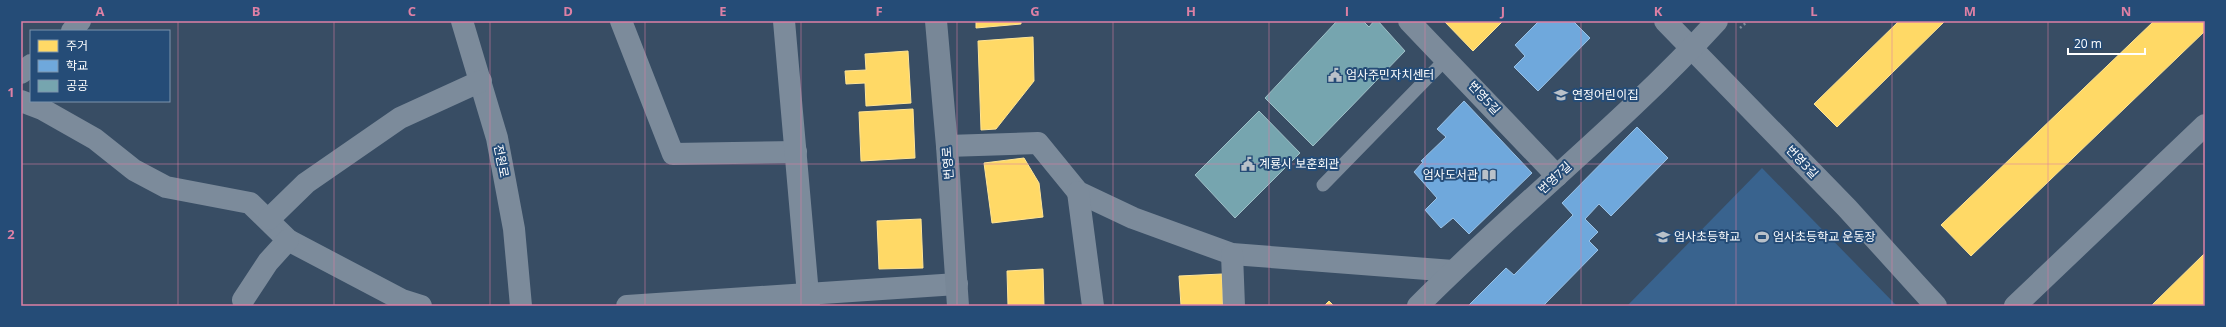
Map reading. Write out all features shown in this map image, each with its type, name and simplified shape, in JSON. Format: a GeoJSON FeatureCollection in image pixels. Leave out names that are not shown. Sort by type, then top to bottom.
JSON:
{"type":"FeatureCollection","features":[{"type":"Feature","properties":{"kind":"street"},"geometry":{"type":"LineString","coordinates":[[73,30],[80,21]]}},
{"type":"Feature","properties":{"kind":"street","name":"전원로"},"geometry":{"type":"LineString","coordinates":[[462,21],[497,138],[514,229],[521,306]]}},
{"type":"Feature","properties":{"kind":"street"},"geometry":{"type":"LineString","coordinates":[[621,21],[673,154],[796,152]]}},
{"type":"Feature","properties":{"kind":"street"},"geometry":{"type":"LineString","coordinates":[[784,21],[809,299]]}},
{"type":"Feature","properties":{"kind":"street","name":"번영로"},"geometry":{"type":"LineString","coordinates":[[936,21],[947,146],[958,306]]}},
{"type":"Feature","properties":{"kind":"street","name":"번영5길"},"geometry":{"type":"LineString","coordinates":[[1409,21],[1557,176]]}},
{"type":"Feature","properties":{"kind":"street","name":"번영3길"},"geometry":{"type":"LineString","coordinates":[[1665,21],[1847,208],[1936,306]]}},
{"type":"Feature","properties":{"kind":"street","name":"번영7길"},"geometry":{"type":"LineString","coordinates":[[1418,306],[1453,271],[1557,176],[1692,48],[1717,21]]}},
{"type":"Feature","properties":{"kind":"street"},"geometry":{"type":"LineString","coordinates":[[21,73],[30,66]]}},
{"type":"Feature","properties":{"kind":"street"},"geometry":{"type":"LineString","coordinates":[[269,219],[306,183],[400,118],[481,81]]}},
{"type":"Feature","properties":{"kind":"street"},"geometry":{"type":"LineString","coordinates":[[21,101],[42,109],[94,139],[134,170],[166,187],[250,203],[269,219],[288,240],[402,300],[421,306]]}},
{"type":"Feature","properties":{"kind":"street"},"geometry":{"type":"LineString","coordinates":[[2015,306],[2205,125]]}},
{"type":"Feature","properties":{"kind":"street"},"geometry":{"type":"LineString","coordinates":[[947,146],[1038,143],[1078,192],[1133,218],[1232,254],[1453,271]]}},
{"type":"Feature","properties":{"kind":"street"},"geometry":{"type":"LineString","coordinates":[[1078,192],[1093,306]]}},
{"type":"Feature","properties":{"kind":"street"},"geometry":{"type":"LineString","coordinates":[[243,300],[268,262],[288,240]]}},
{"type":"Feature","properties":{"kind":"street"},"geometry":{"type":"LineString","coordinates":[[1232,254],[1234,306]]}},
{"type":"Feature","properties":{"kind":"street"},"geometry":{"type":"LineString","coordinates":[[627,306],[809,299],[957,284]]}},
{"type":"Feature","properties":{"kind":"lane"},"geometry":{"type":"LineString","coordinates":[[1323,185],[1446,59]]}},
{"type":"Feature","properties":{"kind":"shaded area","name":"엄사초등학교 운동장"},"geometry":{"type":"Polygon","coordinates":[[[1762,168],[1897,306],[1627,306],[1762,168]]]}},
{"type":"Feature","properties":{"kind":"building: 주거"},"geometry":{"type":"Polygon","coordinates":[[[976,21],[1021,21],[1021,24],[976,28],[976,21]]]}},
{"type":"Feature","properties":{"kind":"building: 주거"},"geometry":{"type":"Polygon","coordinates":[[[1444,21],[1503,21],[1473,51],[1444,21]]]}},
{"type":"Feature","properties":{"kind":"building: 주거"},"geometry":{"type":"Polygon","coordinates":[[[1899,21],[1945,21],[1837,127],[1814,104],[1899,21]]]}},
{"type":"Feature","properties":{"kind":"building: 주거"},"geometry":{"type":"Polygon","coordinates":[[[2154,21],[2203,21],[2205,31],[1971,256],[1941,225],[2154,21]]]}},
{"type":"Feature","properties":{"kind":"building: 주거"},"geometry":{"type":"Polygon","coordinates":[[[1033,37],[1034,81],[996,129],[981,130],[978,41],[1033,37]]]}},
{"type":"Feature","properties":{"kind":"building: 주거"},"geometry":{"type":"Polygon","coordinates":[[[908,51],[911,103],[866,106],[865,83],[846,84],[845,71],[866,70],[865,54],[908,51]]]}},
{"type":"Feature","properties":{"kind":"building: 주거"},"geometry":{"type":"Polygon","coordinates":[[[913,109],[915,158],[861,161],[859,112],[913,109]]]}},
{"type":"Feature","properties":{"kind":"building: 주거"},"geometry":{"type":"Polygon","coordinates":[[[1024,158],[1039,183],[1043,217],[992,223],[984,163],[1024,158]]]}},
{"type":"Feature","properties":{"kind":"building: 주거"},"geometry":{"type":"Polygon","coordinates":[[[921,219],[923,268],[879,269],[877,221],[921,219]]]}},
{"type":"Feature","properties":{"kind":"building: 주거"},"geometry":{"type":"Polygon","coordinates":[[[2205,253],[2205,306],[2151,306],[2205,253]]]}},
{"type":"Feature","properties":{"kind":"building: 주거"},"geometry":{"type":"Polygon","coordinates":[[[1043,269],[1044,306],[1008,306],[1007,271],[1043,269]]]}},
{"type":"Feature","properties":{"kind":"building: 주거"},"geometry":{"type":"Polygon","coordinates":[[[1222,274],[1223,306],[1181,306],[1179,276],[1222,274]]]}},
{"type":"Feature","properties":{"kind":"building: 주거"},"geometry":{"type":"Polygon","coordinates":[[[1329,301],[1334,306],[1324,306],[1329,301]]]}},
{"type":"Feature","properties":{"kind":"building: 학교"},"geometry":{"type":"Polygon","coordinates":[[[1539,21],[1573,21],[1590,38],[1538,91],[1514,67],[1525,56],[1515,45],[1539,21]]]}},
{"type":"Feature","properties":{"kind":"building: 학교"},"geometry":{"type":"Polygon","coordinates":[[[1464,101],[1532,173],[1469,234],[1453,218],[1441,228],[1425,210],[1437,198],[1414,172],[1423,162],[1421,161],[1446,137],[1437,129],[1464,101]]]}},
{"type":"Feature","properties":{"kind":"building: 학교"},"geometry":{"type":"Polygon","coordinates":[[[1637,127],[1668,158],[1611,216],[1599,204],[1585,219],[1598,232],[1589,241],[1598,250],[1543,306],[1468,306],[1506,268],[1514,275],[1573,215],[1562,203],[1637,127]]]}},
{"type":"Feature","properties":{"kind":"building: 공공","name":"엄사주민자치센터"},"geometry":{"type":"Polygon","coordinates":[[[1337,21],[1363,21],[1369,27],[1374,21],[1378,21],[1405,51],[1313,146],[1265,98],[1337,21]]]}},
{"type":"Feature","properties":{"kind":"building: 공공","name":"계룡시 보훈회관"},"geometry":{"type":"Polygon","coordinates":[[[1259,111],[1300,153],[1235,218],[1195,175],[1259,111]]]}},
{"type":"Feature","properties":{"kind":"place","name":"엄사주민자치센터"},"geometry":{"type":"Point","coordinates":[1335,75]}},
{"type":"Feature","properties":{"kind":"place","name":"연정어린이집"},"geometry":{"type":"Point","coordinates":[1561,95]}},
{"type":"Feature","properties":{"kind":"place","name":"계룡시 보훈회관"},"geometry":{"type":"Point","coordinates":[1248,164]}},
{"type":"Feature","properties":{"kind":"place","name":"엄사도서관"},"geometry":{"type":"Point","coordinates":[1489,175]}},
{"type":"Feature","properties":{"kind":"place","name":"엄사초등학교"},"geometry":{"type":"Point","coordinates":[1663,237]}},
{"type":"Feature","properties":{"kind":"place","name":"엄사초등학교 운동장"},"geometry":{"type":"Point","coordinates":[1762,237]}}]}
